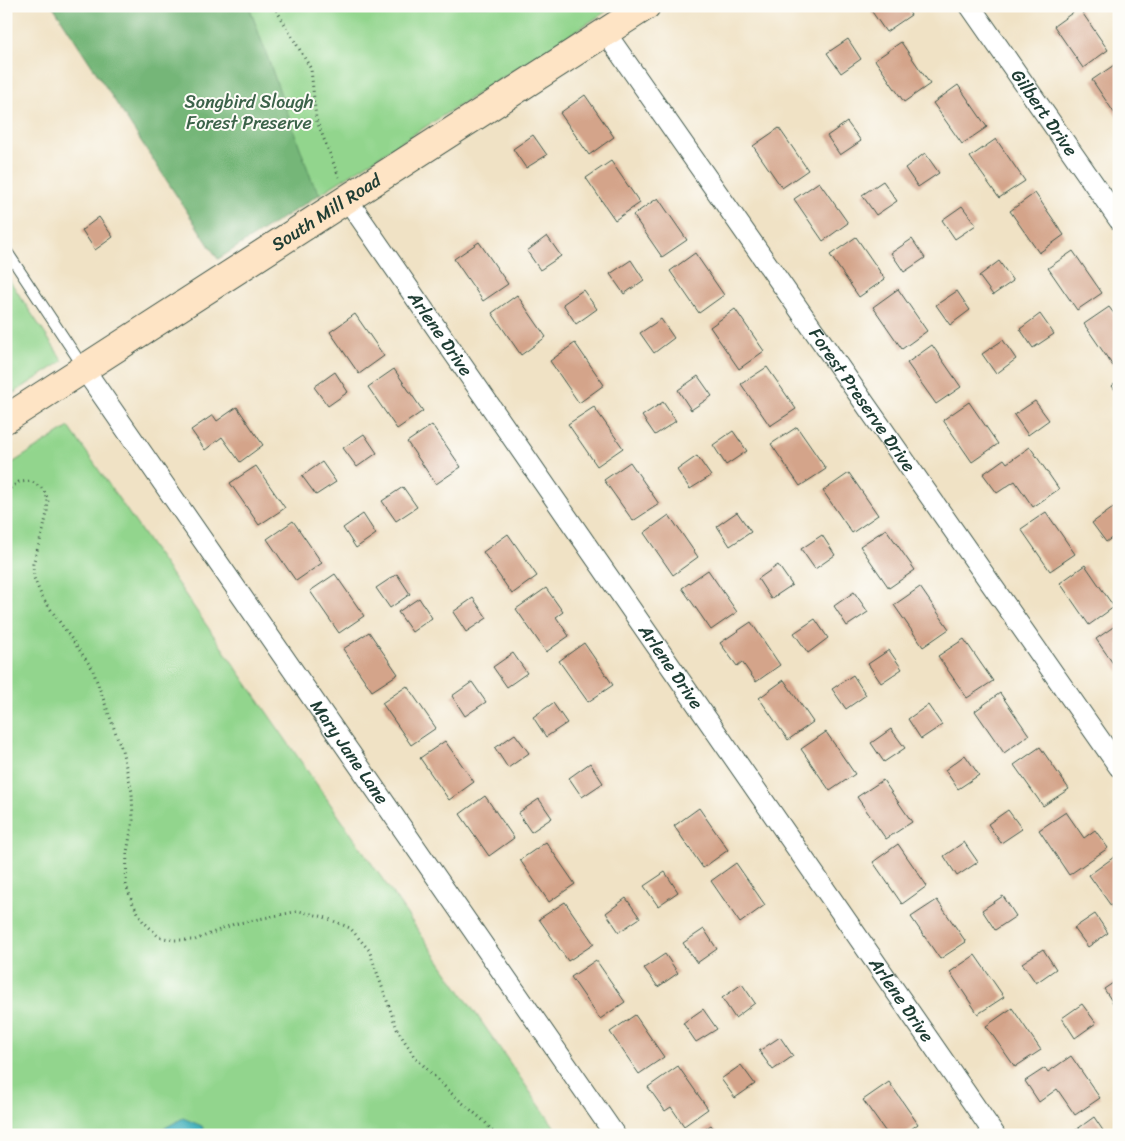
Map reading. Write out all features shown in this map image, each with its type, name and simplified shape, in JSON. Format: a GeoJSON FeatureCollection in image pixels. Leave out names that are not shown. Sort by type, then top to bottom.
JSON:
{"type":"FeatureCollection","features":[{"type":"Feature","properties":{"kind":"street","name":"South Mill Road"},"geometry":{"type":"LineString","coordinates":[[6,419],[646,6]]}},
{"type":"Feature","properties":{"kind":"street","name":"Gilbert Drive"},"geometry":{"type":"LineString","coordinates":[[970,6],[1119,220]]}},
{"type":"Feature","properties":{"kind":"street","name":"Forest Preserve Drive"},"geometry":{"type":"LineString","coordinates":[[605,32],[1119,768]]}},
{"type":"Feature","properties":{"kind":"street","name":"Arlene Drive"},"geometry":{"type":"LineString","coordinates":[[347,199],[995,1135]]}},
{"type":"Feature","properties":{"kind":"street","name":"Mary Jane Lane"},"geometry":{"type":"LineString","coordinates":[[84,369],[615,1135]]}},
{"type":"Feature","properties":{"kind":"lane"},"geometry":{"type":"LineString","coordinates":[[6,250],[84,369]]}},
{"type":"Feature","properties":{"kind":"path"},"geometry":{"type":"LineString","coordinates":[[274,6],[311,69],[316,119],[347,199]]}},
{"type":"Feature","properties":{"kind":"path"},"geometry":{"type":"LineString","coordinates":[[6,491],[19,482],[31,481],[42,488],[48,499],[43,531],[32,564],[34,578],[46,604],[92,668],[122,750],[132,792],[133,820],[127,852],[126,884],[133,904],[143,921],[159,937],[174,940],[195,940],[234,924],[299,911],[324,917],[350,928],[369,950],[397,1029],[414,1056],[451,1093],[485,1122],[495,1135]]}},
{"type":"Feature","properties":{"kind":"green space","name":"Songbird Slough Forest Preserve"},"geometry":{"type":"Polygon","coordinates":[[[53,6],[615,6],[218,259],[53,6]]]}},
{"type":"Feature","properties":{"kind":"green space"},"geometry":{"type":"Polygon","coordinates":[[[53,6],[249,6],[312,181],[320,194],[218,259],[53,6]]]}},
{"type":"Feature","properties":{"kind":"green space"},"geometry":{"type":"Polygon","coordinates":[[[6,275],[63,361],[6,398],[6,275]]]}},
{"type":"Feature","properties":{"kind":"green space"},"geometry":{"type":"Polygon","coordinates":[[[69,427],[560,1135],[6,1135],[6,467],[69,427]]]}},
{"type":"Feature","properties":{"kind":"water"},"geometry":{"type":"Polygon","coordinates":[[[183,1118],[202,1126],[206,1135],[143,1135],[163,1129],[183,1118]]]}},
{"type":"Feature","properties":{"kind":"building"},"geometry":{"type":"Polygon","coordinates":[[[868,6],[905,6],[911,15],[886,32],[868,6]]]}},
{"type":"Feature","properties":{"kind":"building"},"geometry":{"type":"Polygon","coordinates":[[[1079,8],[1108,50],[1083,68],[1054,26],[1079,8]]]}},
{"type":"Feature","properties":{"kind":"building"},"geometry":{"type":"Polygon","coordinates":[[[848,39],[861,59],[841,73],[827,53],[848,39]]]}},
{"type":"Feature","properties":{"kind":"building"},"geometry":{"type":"Polygon","coordinates":[[[901,42],[930,84],[904,102],[875,60],[901,42]]]}},
{"type":"Feature","properties":{"kind":"building"},"geometry":{"type":"Polygon","coordinates":[[[1117,63],[1119,66],[1119,120],[1092,80],[1117,63]]]}},
{"type":"Feature","properties":{"kind":"building"},"geometry":{"type":"Polygon","coordinates":[[[958,85],[987,127],[962,144],[933,103],[958,85]]]}},
{"type":"Feature","properties":{"kind":"building"},"geometry":{"type":"Polygon","coordinates":[[[585,95],[614,137],[589,155],[560,113],[585,95]]]}},
{"type":"Feature","properties":{"kind":"building"},"geometry":{"type":"Polygon","coordinates":[[[847,122],[861,141],[840,155],[827,136],[847,122]]]}},
{"type":"Feature","properties":{"kind":"building"},"geometry":{"type":"Polygon","coordinates":[[[779,128],[808,170],[782,188],[753,146],[779,128]]]}},
{"type":"Feature","properties":{"kind":"building"},"geometry":{"type":"Polygon","coordinates":[[[533,135],[547,155],[526,168],[513,149],[533,135]]]}},
{"type":"Feature","properties":{"kind":"building"},"geometry":{"type":"Polygon","coordinates":[[[996,139],[1025,181],[999,198],[970,157],[996,139]]]}},
{"type":"Feature","properties":{"kind":"building"},"geometry":{"type":"Polygon","coordinates":[[[925,153],[939,173],[918,187],[905,168],[925,153]]]}},
{"type":"Feature","properties":{"kind":"building"},"geometry":{"type":"Polygon","coordinates":[[[611,161],[640,203],[615,220],[586,178],[611,161]]]}},
{"type":"Feature","properties":{"kind":"building"},"geometry":{"type":"Polygon","coordinates":[[[883,181],[897,201],[876,215],[862,195],[883,181]]]}},
{"type":"Feature","properties":{"kind":"building"},"geometry":{"type":"Polygon","coordinates":[[[819,182],[848,223],[823,241],[794,199],[819,182]]]}},
{"type":"Feature","properties":{"kind":"building"},"geometry":{"type":"Polygon","coordinates":[[[1035,193],[1064,235],[1039,253],[1010,211],[1035,193]]]}},
{"type":"Feature","properties":{"kind":"building"},"geometry":{"type":"Polygon","coordinates":[[[658,198],[687,240],[662,257],[633,215],[658,198]]]}},
{"type":"Feature","properties":{"kind":"building"},"geometry":{"type":"Polygon","coordinates":[[[962,206],[976,225],[955,239],[942,220],[962,206]]]}},
{"type":"Feature","properties":{"kind":"building"},"geometry":{"type":"Polygon","coordinates":[[[99,217],[113,237],[95,250],[82,230],[99,217]]]}},
{"type":"Feature","properties":{"kind":"building"},"geometry":{"type":"Polygon","coordinates":[[[547,236],[561,256],[540,270],[527,251],[547,236]]]}},
{"type":"Feature","properties":{"kind":"building"},"geometry":{"type":"Polygon","coordinates":[[[856,237],[885,279],[859,297],[830,255],[856,237]]]}},
{"type":"Feature","properties":{"kind":"building"},"geometry":{"type":"Polygon","coordinates":[[[912,239],[925,258],[904,272],[891,253],[912,239]]]}},
{"type":"Feature","properties":{"kind":"building"},"geometry":{"type":"Polygon","coordinates":[[[479,242],[508,284],[483,301],[454,259],[479,242]]]}},
{"type":"Feature","properties":{"kind":"building"},"geometry":{"type":"Polygon","coordinates":[[[1073,251],[1102,293],[1077,310],[1048,268],[1073,251]]]}},
{"type":"Feature","properties":{"kind":"building"},"geometry":{"type":"Polygon","coordinates":[[[695,253],[724,295],[699,313],[670,271],[695,253]]]}},
{"type":"Feature","properties":{"kind":"building"},"geometry":{"type":"Polygon","coordinates":[[[631,260],[644,280],[624,294],[610,274],[631,260]]]}},
{"type":"Feature","properties":{"kind":"building"},"geometry":{"type":"Polygon","coordinates":[[[999,261],[1013,281],[993,295],[979,276],[999,261]]]}},
{"type":"Feature","properties":{"kind":"building"},"geometry":{"type":"Polygon","coordinates":[[[898,289],[927,331],[902,349],[873,307],[898,289]]]}},
{"type":"Feature","properties":{"kind":"building"},"geometry":{"type":"Polygon","coordinates":[[[583,290],[597,309],[576,324],[563,304],[583,290]]]}},
{"type":"Feature","properties":{"kind":"building"},"geometry":{"type":"Polygon","coordinates":[[[957,291],[970,310],[950,325],[936,305],[957,291]]]}},
{"type":"Feature","properties":{"kind":"building"},"geometry":{"type":"Polygon","coordinates":[[[517,295],[546,337],[521,355],[492,313],[517,295]]]}},
{"type":"Feature","properties":{"kind":"building"},"geometry":{"type":"Polygon","coordinates":[[[1109,307],[1119,320],[1119,362],[1113,366],[1084,324],[1109,307]]]}},
{"type":"Feature","properties":{"kind":"building"},"geometry":{"type":"Polygon","coordinates":[[[735,309],[764,351],[739,369],[710,327],[735,309]]]}},
{"type":"Feature","properties":{"kind":"building"},"geometry":{"type":"Polygon","coordinates":[[[355,314],[384,356],[359,374],[330,332],[355,314]]]}},
{"type":"Feature","properties":{"kind":"building"},"geometry":{"type":"Polygon","coordinates":[[[1040,314],[1054,334],[1033,348],[1020,329],[1040,314]]]}},
{"type":"Feature","properties":{"kind":"building"},"geometry":{"type":"Polygon","coordinates":[[[661,319],[674,338],[654,353],[640,333],[661,319]]]}},
{"type":"Feature","properties":{"kind":"building"},"geometry":{"type":"Polygon","coordinates":[[[1003,340],[1016,359],[996,374],[982,354],[1003,340]]]}},
{"type":"Feature","properties":{"kind":"building"},"geometry":{"type":"Polygon","coordinates":[[[575,343],[604,385],[579,403],[550,361],[575,343]]]}},
{"type":"Feature","properties":{"kind":"building"},"geometry":{"type":"Polygon","coordinates":[[[932,345],[961,387],[936,404],[907,363],[932,345]]]}},
{"type":"Feature","properties":{"kind":"building"},"geometry":{"type":"Polygon","coordinates":[[[767,367],[796,409],[770,426],[741,384],[767,367]]]}},
{"type":"Feature","properties":{"kind":"building"},"geometry":{"type":"Polygon","coordinates":[[[394,369],[423,411],[397,429],[368,387],[394,369]]]}},
{"type":"Feature","properties":{"kind":"building"},"geometry":{"type":"Polygon","coordinates":[[[335,372],[348,392],[328,406],[314,387],[335,372]]]}},
{"type":"Feature","properties":{"kind":"building"},"geometry":{"type":"Polygon","coordinates":[[[698,376],[712,396],[691,410],[678,390],[698,376]]]}},
{"type":"Feature","properties":{"kind":"building"},"geometry":{"type":"Polygon","coordinates":[[[1119,380],[1119,395],[1112,386],[1119,380]]]}},
{"type":"Feature","properties":{"kind":"building"},"geometry":{"type":"Polygon","coordinates":[[[1035,401],[1049,420],[1028,435],[1014,415],[1035,401]]]}},
{"type":"Feature","properties":{"kind":"building"},"geometry":{"type":"Polygon","coordinates":[[[663,402],[676,421],[655,435],[642,416],[663,402]]]}},
{"type":"Feature","properties":{"kind":"building"},"geometry":{"type":"Polygon","coordinates":[[[969,402],[998,444],[972,462],[943,420],[969,402]]]}},
{"type":"Feature","properties":{"kind":"building"},"geometry":{"type":"Polygon","coordinates":[[[237,407],[263,445],[240,462],[222,437],[205,450],[191,430],[213,415],[217,421],[237,407]]]}},
{"type":"Feature","properties":{"kind":"building"},"geometry":{"type":"Polygon","coordinates":[[[594,407],[623,448],[597,466],[568,424],[594,407]]]}},
{"type":"Feature","properties":{"kind":"building"},"geometry":{"type":"Polygon","coordinates":[[[432,425],[461,467],[436,484],[407,442],[432,425]]]}},
{"type":"Feature","properties":{"kind":"building"},"geometry":{"type":"Polygon","coordinates":[[[797,427],[826,469],[800,486],[771,444],[797,427]]]}},
{"type":"Feature","properties":{"kind":"building"},"geometry":{"type":"Polygon","coordinates":[[[733,431],[747,451],[726,465],[713,445],[733,431]]]}},
{"type":"Feature","properties":{"kind":"building"},"geometry":{"type":"Polygon","coordinates":[[[364,434],[377,453],[357,467],[343,448],[364,434]]]}},
{"type":"Feature","properties":{"kind":"building"},"geometry":{"type":"Polygon","coordinates":[[[1030,447],[1059,489],[1033,507],[1015,481],[997,493],[983,474],[1004,459],[1007,463],[1030,447]]]}},
{"type":"Feature","properties":{"kind":"building"},"geometry":{"type":"Polygon","coordinates":[[[697,456],[711,476],[690,489],[677,470],[697,456]]]}},
{"type":"Feature","properties":{"kind":"building"},"geometry":{"type":"Polygon","coordinates":[[[322,462],[336,482],[316,495],[302,476],[322,462]]]}},
{"type":"Feature","properties":{"kind":"building"},"geometry":{"type":"Polygon","coordinates":[[[630,462],[659,504],[633,521],[604,480],[630,462]]]}},
{"type":"Feature","properties":{"kind":"building"},"geometry":{"type":"Polygon","coordinates":[[[256,466],[285,508],[259,525],[230,483],[256,466]]]}},
{"type":"Feature","properties":{"kind":"building"},"geometry":{"type":"Polygon","coordinates":[[[849,473],[878,515],[852,533],[823,491],[849,473]]]}},
{"type":"Feature","properties":{"kind":"building"},"geometry":{"type":"Polygon","coordinates":[[[403,487],[417,507],[396,521],[382,501],[403,487]]]}},
{"type":"Feature","properties":{"kind":"building"},"geometry":{"type":"Polygon","coordinates":[[[1113,508],[1119,517],[1119,533],[1106,542],[1092,523],[1113,508]]]}},
{"type":"Feature","properties":{"kind":"building"},"geometry":{"type":"Polygon","coordinates":[[[737,512],[751,532],[730,546],[717,526],[737,512]]]}},
{"type":"Feature","properties":{"kind":"building"},"geometry":{"type":"Polygon","coordinates":[[[1046,512],[1075,554],[1050,571],[1021,529],[1046,512]]]}},
{"type":"Feature","properties":{"kind":"building"},"geometry":{"type":"Polygon","coordinates":[[[363,514],[376,534],[356,548],[343,528],[363,514]]]}},
{"type":"Feature","properties":{"kind":"building"},"geometry":{"type":"Polygon","coordinates":[[[669,515],[698,557],[673,575],[644,533],[669,515]]]}},
{"type":"Feature","properties":{"kind":"building"},"geometry":{"type":"Polygon","coordinates":[[[293,521],[322,563],[296,581],[267,539],[293,521]]]}},
{"type":"Feature","properties":{"kind":"building"},"geometry":{"type":"Polygon","coordinates":[[[886,529],[915,570],[889,588],[860,546],[886,529]]]}},
{"type":"Feature","properties":{"kind":"building"},"geometry":{"type":"Polygon","coordinates":[[[508,534],[537,576],[512,594],[483,552],[508,534]]]}},
{"type":"Feature","properties":{"kind":"building"},"geometry":{"type":"Polygon","coordinates":[[[822,535],[835,555],[815,569],[801,549],[822,535]]]}},
{"type":"Feature","properties":{"kind":"building"},"geometry":{"type":"Polygon","coordinates":[[[778,565],[792,585],[771,599],[758,579],[778,565]]]}},
{"type":"Feature","properties":{"kind":"building"},"geometry":{"type":"Polygon","coordinates":[[[1085,565],[1114,607],[1089,625],[1060,583],[1085,565]]]}},
{"type":"Feature","properties":{"kind":"building"},"geometry":{"type":"Polygon","coordinates":[[[708,570],[737,612],[711,630],[682,588],[708,570]]]}},
{"type":"Feature","properties":{"kind":"building"},"geometry":{"type":"Polygon","coordinates":[[[335,574],[364,616],[339,633],[310,591],[335,574]]]}},
{"type":"Feature","properties":{"kind":"building"},"geometry":{"type":"Polygon","coordinates":[[[397,574],[410,594],[390,608],[376,588],[397,574]]]}},
{"type":"Feature","properties":{"kind":"building"},"geometry":{"type":"Polygon","coordinates":[[[920,587],[949,629],[923,647],[894,605],[920,587]]]}},
{"type":"Feature","properties":{"kind":"building"},"geometry":{"type":"Polygon","coordinates":[[[546,588],[563,612],[556,617],[569,636],[546,652],[516,609],[546,588]]]}},
{"type":"Feature","properties":{"kind":"building"},"geometry":{"type":"Polygon","coordinates":[[[854,592],[868,612],[847,626],[834,606],[854,592]]]}},
{"type":"Feature","properties":{"kind":"building"},"geometry":{"type":"Polygon","coordinates":[[[419,598],[432,618],[412,632],[398,612],[419,598]]]}},
{"type":"Feature","properties":{"kind":"building"},"geometry":{"type":"Polygon","coordinates":[[[473,598],[487,618],[466,632],[453,612],[473,598]]]}},
{"type":"Feature","properties":{"kind":"building"},"geometry":{"type":"Polygon","coordinates":[[[815,619],[828,638],[808,653],[794,633],[815,619]]]}},
{"type":"Feature","properties":{"kind":"building"},"geometry":{"type":"Polygon","coordinates":[[[751,622],[780,665],[756,682],[742,662],[737,666],[720,643],[751,622]]]}},
{"type":"Feature","properties":{"kind":"building"},"geometry":{"type":"Polygon","coordinates":[[[1119,623],[1119,672],[1096,639],[1119,623]]]}},
{"type":"Feature","properties":{"kind":"building"},"geometry":{"type":"Polygon","coordinates":[[[369,632],[398,674],[372,691],[343,649],[369,632]]]}},
{"type":"Feature","properties":{"kind":"building"},"geometry":{"type":"Polygon","coordinates":[[[964,639],[993,681],[967,698],[938,656],[964,639]]]}},
{"type":"Feature","properties":{"kind":"building"},"geometry":{"type":"Polygon","coordinates":[[[584,643],[613,685],[588,702],[559,661],[584,643]]]}},
{"type":"Feature","properties":{"kind":"building"},"geometry":{"type":"Polygon","coordinates":[[[889,650],[902,669],[881,683],[868,664],[889,650]]]}},
{"type":"Feature","properties":{"kind":"building"},"geometry":{"type":"Polygon","coordinates":[[[513,653],[527,673],[507,687],[493,667],[513,653]]]}},
{"type":"Feature","properties":{"kind":"building"},"geometry":{"type":"Polygon","coordinates":[[[853,675],[866,695],[846,709],[832,689],[853,675]]]}},
{"type":"Feature","properties":{"kind":"building"},"geometry":{"type":"Polygon","coordinates":[[[784,680],[813,722],[788,740],[759,698],[784,680]]]}},
{"type":"Feature","properties":{"kind":"building"},"geometry":{"type":"Polygon","coordinates":[[[472,682],[486,702],[465,716],[452,696],[472,682]]]}},
{"type":"Feature","properties":{"kind":"building"},"geometry":{"type":"Polygon","coordinates":[[[407,686],[436,728],[411,745],[382,703],[407,686]]]}},
{"type":"Feature","properties":{"kind":"building"},"geometry":{"type":"Polygon","coordinates":[[[1000,693],[1029,735],[1004,753],[975,711],[1000,693]]]}},
{"type":"Feature","properties":{"kind":"building"},"geometry":{"type":"Polygon","coordinates":[[[553,703],[567,723],[546,737],[533,717],[553,703]]]}},
{"type":"Feature","properties":{"kind":"building"},"geometry":{"type":"Polygon","coordinates":[[[928,705],[942,725],[921,739],[908,719],[928,705]]]}},
{"type":"Feature","properties":{"kind":"building"},"geometry":{"type":"Polygon","coordinates":[[[891,729],[905,748],[884,762],[871,743],[891,729]]]}},
{"type":"Feature","properties":{"kind":"building"},"geometry":{"type":"Polygon","coordinates":[[[826,732],[855,774],[830,791],[801,749],[826,732]]]}},
{"type":"Feature","properties":{"kind":"building"},"geometry":{"type":"Polygon","coordinates":[[[515,734],[529,753],[508,768],[495,748],[515,734]]]}},
{"type":"Feature","properties":{"kind":"building"},"geometry":{"type":"Polygon","coordinates":[[[445,741],[474,782],[449,800],[420,758],[445,741]]]}},
{"type":"Feature","properties":{"kind":"building"},"geometry":{"type":"Polygon","coordinates":[[[1040,747],[1069,789],[1043,806],[1014,765],[1040,747]]]}},
{"type":"Feature","properties":{"kind":"building"},"geometry":{"type":"Polygon","coordinates":[[[965,755],[979,775],[958,789],[945,770],[965,755]]]}},
{"type":"Feature","properties":{"kind":"building"},"geometry":{"type":"Polygon","coordinates":[[[590,763],[603,783],[582,797],[569,778],[590,763]]]}},
{"type":"Feature","properties":{"kind":"building"},"geometry":{"type":"Polygon","coordinates":[[[883,780],[912,822],[886,839],[857,797],[883,780]]]}},
{"type":"Feature","properties":{"kind":"building"},"geometry":{"type":"Polygon","coordinates":[[[485,796],[514,838],[489,856],[460,814],[485,796]]]}},
{"type":"Feature","properties":{"kind":"building"},"geometry":{"type":"Polygon","coordinates":[[[539,799],[552,818],[531,832],[518,813],[539,799]]]}},
{"type":"Feature","properties":{"kind":"building"},"geometry":{"type":"Polygon","coordinates":[[[699,808],[728,850],[703,868],[674,826],[699,808]]]}},
{"type":"Feature","properties":{"kind":"building"},"geometry":{"type":"Polygon","coordinates":[[[1008,810],[1022,829],[1001,843],[988,824],[1008,810]]]}},
{"type":"Feature","properties":{"kind":"building"},"geometry":{"type":"Polygon","coordinates":[[[1066,812],[1084,838],[1095,830],[1108,848],[1069,875],[1039,830],[1066,812]]]}},
{"type":"Feature","properties":{"kind":"building"},"geometry":{"type":"Polygon","coordinates":[[[546,842],[575,884],[549,902],[520,860],[546,842]]]}},
{"type":"Feature","properties":{"kind":"building"},"geometry":{"type":"Polygon","coordinates":[[[964,842],[978,862],[957,876],[944,856],[964,842]]]}},
{"type":"Feature","properties":{"kind":"building"},"geometry":{"type":"Polygon","coordinates":[[[898,844],[927,886],[902,904],[873,862],[898,844]]]}},
{"type":"Feature","properties":{"kind":"building"},"geometry":{"type":"Polygon","coordinates":[[[1114,857],[1119,864],[1119,917],[1089,875],[1114,857]]]}},
{"type":"Feature","properties":{"kind":"building"},"geometry":{"type":"Polygon","coordinates":[[[736,863],[765,905],[740,923],[711,881],[736,863]]]}},
{"type":"Feature","properties":{"kind":"building"},"geometry":{"type":"Polygon","coordinates":[[[665,872],[678,892],[658,906],[644,886],[665,872]]]}},
{"type":"Feature","properties":{"kind":"building"},"geometry":{"type":"Polygon","coordinates":[[[1003,896],[1016,916],[995,930],[982,910],[1003,896]]]}},
{"type":"Feature","properties":{"kind":"building"},"geometry":{"type":"Polygon","coordinates":[[[626,898],[640,918],[619,932],[606,913],[626,898]]]}},
{"type":"Feature","properties":{"kind":"building"},"geometry":{"type":"Polygon","coordinates":[[[937,900],[966,942],[940,959],[911,917],[937,900]]]}},
{"type":"Feature","properties":{"kind":"building"},"geometry":{"type":"Polygon","coordinates":[[[565,902],[594,944],[568,961],[539,919],[565,902]]]}},
{"type":"Feature","properties":{"kind":"building"},"geometry":{"type":"Polygon","coordinates":[[[1095,914],[1108,933],[1088,947],[1074,928],[1095,914]]]}},
{"type":"Feature","properties":{"kind":"building"},"geometry":{"type":"Polygon","coordinates":[[[704,929],[717,949],[697,963],[683,943],[704,929]]]}},
{"type":"Feature","properties":{"kind":"building"},"geometry":{"type":"Polygon","coordinates":[[[1043,949],[1056,969],[1036,983],[1022,963],[1043,949]]]}},
{"type":"Feature","properties":{"kind":"building"},"geometry":{"type":"Polygon","coordinates":[[[665,954],[678,973],[658,987],[644,968],[665,954]]]}},
{"type":"Feature","properties":{"kind":"building"},"geometry":{"type":"Polygon","coordinates":[[[975,955],[1004,997],[978,1014],[950,972],[975,955]]]}},
{"type":"Feature","properties":{"kind":"building"},"geometry":{"type":"Polygon","coordinates":[[[596,960],[625,1002],[600,1019],[571,977],[596,960]]]}},
{"type":"Feature","properties":{"kind":"building"},"geometry":{"type":"Polygon","coordinates":[[[1119,979],[1119,1008],[1117,1009],[1104,989],[1119,979]]]}},
{"type":"Feature","properties":{"kind":"building"},"geometry":{"type":"Polygon","coordinates":[[[742,984],[755,1003],[735,1018],[722,998],[742,984]]]}},
{"type":"Feature","properties":{"kind":"building"},"geometry":{"type":"Polygon","coordinates":[[[1082,1004],[1096,1023],[1075,1038],[1062,1018],[1082,1004]]]}},
{"type":"Feature","properties":{"kind":"building"},"geometry":{"type":"Polygon","coordinates":[[[1012,1008],[1041,1050],[1015,1067],[986,1026],[1012,1008]]]}},
{"type":"Feature","properties":{"kind":"building"},"geometry":{"type":"Polygon","coordinates":[[[703,1009],[717,1029],[696,1042],[683,1023],[703,1009]]]}},
{"type":"Feature","properties":{"kind":"building"},"geometry":{"type":"Polygon","coordinates":[[[635,1015],[664,1057],[639,1074],[610,1032],[635,1015]]]}},
{"type":"Feature","properties":{"kind":"building"},"geometry":{"type":"Polygon","coordinates":[[[780,1037],[793,1056],[773,1070],[759,1051],[780,1037]]]}},
{"type":"Feature","properties":{"kind":"building"},"geometry":{"type":"Polygon","coordinates":[[[1071,1056],[1100,1098],[1075,1115],[1057,1089],[1039,1102],[1025,1081],[1045,1068],[1048,1072],[1071,1056]]]}},
{"type":"Feature","properties":{"kind":"building"},"geometry":{"type":"Polygon","coordinates":[[[741,1065],[755,1084],[735,1098],[721,1079],[741,1065]]]}},
{"type":"Feature","properties":{"kind":"building"},"geometry":{"type":"Polygon","coordinates":[[[678,1066],[708,1109],[684,1126],[671,1107],[665,1111],[648,1087],[678,1066]]]}},
{"type":"Feature","properties":{"kind":"building"},"geometry":{"type":"Polygon","coordinates":[[[889,1082],[918,1124],[903,1135],[888,1135],[863,1100],[889,1082]]]}},
{"type":"Feature","properties":{"kind":"building"},"geometry":{"type":"Polygon","coordinates":[[[1094,1117],[1106,1135],[1069,1135],[1094,1117]]]}},
{"type":"Feature","properties":{"kind":"building"},"geometry":{"type":"Polygon","coordinates":[[[711,1125],[718,1135],[697,1135],[711,1125]]]}}]}
